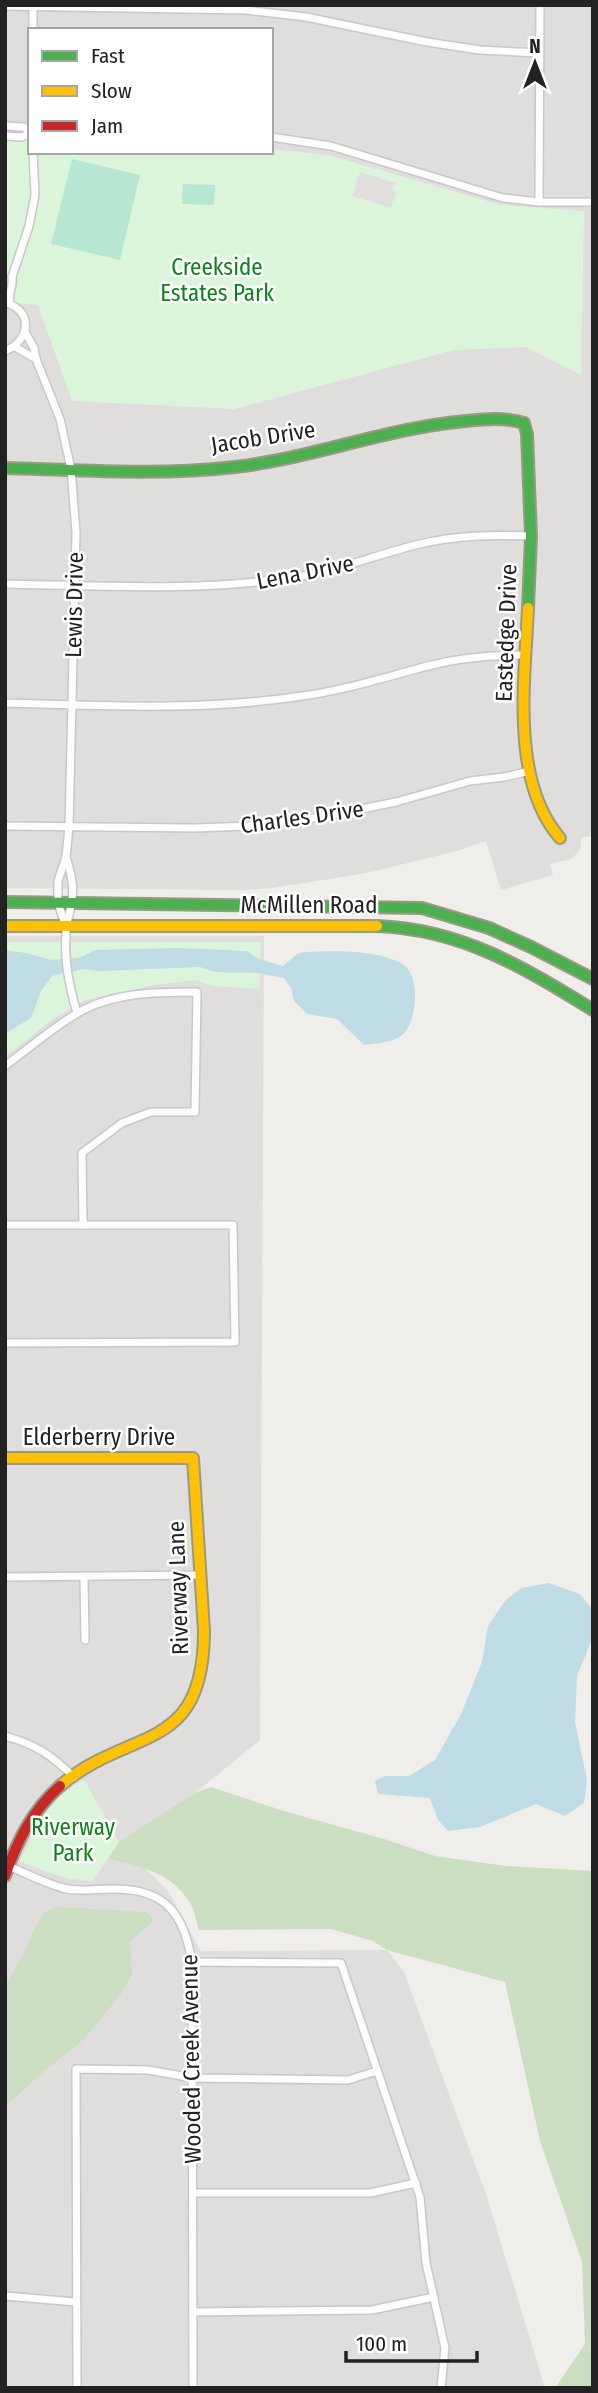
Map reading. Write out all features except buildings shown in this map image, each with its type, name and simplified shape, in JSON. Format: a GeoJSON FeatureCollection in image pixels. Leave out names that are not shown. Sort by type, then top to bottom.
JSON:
{"type":"FeatureCollection","features":[{"type":"Feature","properties":{"kind":"street"},"geometry":{"type":"LineString","coordinates":[[539,202],[540,5]]}},
{"type":"Feature","properties":{"kind":"street"},"geometry":{"type":"LineString","coordinates":[[5,6],[246,10],[306,18],[480,50],[539,53]]}},
{"type":"Feature","properties":{"kind":"street"},"geometry":{"type":"LineString","coordinates":[[33,6],[33,28]]}},
{"type":"Feature","properties":{"kind":"street"},"geometry":{"type":"LineString","coordinates":[[5,126],[28,130]]}},
{"type":"Feature","properties":{"kind":"street"},"geometry":{"type":"LineString","coordinates":[[5,136],[22,137],[28,132]]}},
{"type":"Feature","properties":{"kind":"street"},"geometry":{"type":"LineString","coordinates":[[273,137],[331,146],[503,198],[539,202],[592,202]]}},
{"type":"Feature","properties":{"kind":"street"},"geometry":{"type":"LineString","coordinates":[[8,304],[13,282],[8,279],[29,226],[34,195],[33,154]]}},
{"type":"Feature","properties":{"kind":"street","name":"Lewis Drive"},"geometry":{"type":"LineString","coordinates":[[8,304],[22,314],[26,326],[24,332],[34,348],[60,419],[71,469],[76,532],[69,827],[66,857],[58,881],[58,903],[66,927]]}},
{"type":"Feature","properties":{"kind":"street"},"geometry":{"type":"LineString","coordinates":[[5,351],[21,341],[24,332]]}},
{"type":"Feature","properties":{"kind":"street"},"geometry":{"type":"LineString","coordinates":[[15,347],[36,359]]}},
{"type":"Feature","properties":{"kind":"street","name":"Jacob Drive"},"geometry":{"type":"LineString","coordinates":[[5,468],[177,470],[235,467],[291,458],[414,428],[500,419],[513,419],[524,423]]}},
{"type":"Feature","properties":{"kind":"street","name":"Eastedge Drive"},"geometry":{"type":"LineString","coordinates":[[524,423],[527,434],[531,536],[524,714],[530,771],[544,818],[560,838]]}},
{"type":"Feature","properties":{"kind":"street","name":"Lena Drive"},"geometry":{"type":"LineString","coordinates":[[5,584],[199,587],[252,583],[306,575],[420,544],[477,535],[531,536]]}},
{"type":"Feature","properties":{"kind":"street"},"geometry":{"type":"LineString","coordinates":[[5,703],[167,707],[235,705],[341,689],[433,664],[486,655],[526,655]]}},
{"type":"Feature","properties":{"kind":"street","name":"Charles Drive"},"geometry":{"type":"LineString","coordinates":[[5,825],[195,828],[247,826],[321,817],[396,802],[470,781],[530,771]]}},
{"type":"Feature","properties":{"kind":"street","name":"Lewis Drive"},"geometry":{"type":"LineString","coordinates":[[66,857],[73,880],[65,950],[67,978],[77,1013]]}},
{"type":"Feature","properties":{"kind":"street","name":"McMillen Road"},"geometry":{"type":"LineString","coordinates":[[5,902],[422,908],[449,913],[482,924],[593,979]]}},
{"type":"Feature","properties":{"kind":"street","name":"McMillen Road"},"geometry":{"type":"LineString","coordinates":[[5,926],[411,927],[458,939],[531,972],[593,1010]]}},
{"type":"Feature","properties":{"kind":"street"},"geometry":{"type":"LineString","coordinates":[[5,1066],[77,1013],[109,1000],[148,992],[197,992],[195,1112],[151,1112],[122,1123],[82,1153],[83,1225]]}},
{"type":"Feature","properties":{"kind":"street"},"geometry":{"type":"LineString","coordinates":[[5,1225],[233,1225],[235,1342],[5,1343]]}},
{"type":"Feature","properties":{"kind":"street","name":"Elderberry Drive"},"geometry":{"type":"LineString","coordinates":[[5,1458],[193,1458]]}},
{"type":"Feature","properties":{"kind":"street","name":"Riverway Lane"},"geometry":{"type":"LineString","coordinates":[[6,1869],[26,1824],[45,1800],[98,1761],[165,1732],[186,1711],[198,1684],[204,1650],[193,1458]]}},
{"type":"Feature","properties":{"kind":"street"},"geometry":{"type":"LineString","coordinates":[[5,1577],[200,1574]]}},
{"type":"Feature","properties":{"kind":"street"},"geometry":{"type":"LineString","coordinates":[[84,1576],[85,1640]]}},
{"type":"Feature","properties":{"kind":"street"},"geometry":{"type":"LineString","coordinates":[[5,1736],[29,1743],[50,1754],[75,1777]]}},
{"type":"Feature","properties":{"kind":"street","name":"Wooded Creek Avenue"},"geometry":{"type":"LineString","coordinates":[[6,1869],[63,1888],[86,1891],[141,1891],[162,1900],[181,1921],[192,1962],[193,2388]]}},
{"type":"Feature","properties":{"kind":"street"},"geometry":{"type":"LineString","coordinates":[[192,1962],[341,1963],[420,2197],[426,2263],[446,2347],[441,2388]]}},
{"type":"Feature","properties":{"kind":"street"},"geometry":{"type":"LineString","coordinates":[[76,2388],[76,2069],[148,2070],[193,2078],[348,2080],[377,2071]]}},
{"type":"Feature","properties":{"kind":"street"},"geometry":{"type":"LineString","coordinates":[[193,2193],[370,2193],[416,2183]]}},
{"type":"Feature","properties":{"kind":"street"},"geometry":{"type":"LineString","coordinates":[[5,2296],[76,2302]]}},
{"type":"Feature","properties":{"kind":"street"},"geometry":{"type":"LineString","coordinates":[[193,2312],[372,2310],[433,2297]]}},
{"type":"Feature","properties":{"kind":"shaded area"},"geometry":{"type":"Polygon","coordinates":[[[5,5],[593,5],[593,837],[582,837],[580,850],[571,859],[550,864],[553,875],[501,890],[486,841],[457,851],[367,873],[243,890],[5,888],[5,5]]]}},
{"type":"Feature","properties":{"kind":"shaded area"},"geometry":{"type":"Polygon","coordinates":[[[360,172],[395,183],[393,190],[396,191],[391,208],[352,196],[360,172]]]}},
{"type":"Feature","properties":{"kind":"shaded area"},"geometry":{"type":"Polygon","coordinates":[[[5,936],[264,936],[260,1740],[108,1859],[144,1867],[168,1891],[201,1951],[387,1950],[404,1972],[486,2194],[545,2388],[5,2388],[5,936]]]}},
{"type":"Feature","properties":{"kind":"green space","name":"Creekside Estates Park"},"geometry":{"type":"Polygon","coordinates":[[[5,140],[28,140],[28,154],[273,154],[273,149],[328,155],[501,205],[584,211],[581,375],[526,347],[454,350],[234,409],[72,401],[38,305],[5,302],[5,140]]]}},
{"type":"Feature","properties":{"kind":"green space"},"geometry":{"type":"Polygon","coordinates":[[[72,159],[140,175],[120,260],[51,244],[72,159]]]}},
{"type":"Feature","properties":{"kind":"green space"},"geometry":{"type":"Polygon","coordinates":[[[183,184],[215,185],[214,205],[182,204],[183,184]]]}},
{"type":"Feature","properties":{"kind":"green space"},"geometry":{"type":"Polygon","coordinates":[[[5,942],[261,942],[259,989],[212,986],[195,980],[154,985],[85,1000],[53,1019],[5,1057],[5,942]]]}},
{"type":"Feature","properties":{"kind":"green space","name":"Riverway Park"},"geometry":{"type":"Polygon","coordinates":[[[84,1779],[119,1842],[93,1881],[64,1877],[20,1861],[40,1822],[57,1798],[84,1779]]]}},
{"type":"Feature","properties":{"kind":"green space"},"geometry":{"type":"Polygon","coordinates":[[[211,1787],[435,1856],[506,1866],[593,1871],[593,2388],[555,2388],[585,2344],[582,2262],[540,2141],[505,1982],[387,1950],[373,1941],[331,1929],[199,1930],[192,1906],[174,1884],[154,1872],[108,1859],[119,1842],[195,1793],[211,1787]]]}},
{"type":"Feature","properties":{"kind":"green space"},"geometry":{"type":"Polygon","coordinates":[[[56,1907],[146,1912],[154,1920],[130,1942],[132,1974],[121,1994],[84,2039],[5,2107],[5,1986],[35,1927],[45,1912],[56,1907]]]}},
{"type":"Feature","properties":{"kind":"water"},"geometry":{"type":"Polygon","coordinates":[[[179,948],[247,951],[259,959],[283,966],[297,954],[304,952],[353,952],[390,958],[401,963],[411,975],[415,995],[413,1016],[401,1036],[386,1042],[364,1045],[337,1019],[307,1014],[294,1001],[291,988],[284,978],[257,973],[215,972],[200,967],[100,971],[83,969],[52,976],[41,991],[31,1018],[5,1034],[5,950],[51,960],[79,958],[95,950],[179,948]]]}},
{"type":"Feature","properties":{"kind":"water"},"geometry":{"type":"Polygon","coordinates":[[[549,1583],[580,1594],[593,1610],[593,1637],[577,1676],[575,1722],[587,1780],[584,1803],[565,1816],[536,1804],[480,1827],[448,1831],[438,1820],[430,1798],[378,1794],[375,1781],[385,1776],[409,1776],[435,1760],[461,1714],[482,1662],[488,1626],[505,1601],[521,1588],[549,1583]]]}},
{"type":"Feature","properties":{"kind":"traffic: fast"},"geometry":{"type":"LineString","coordinates":[[5,468],[120,472],[206,470],[264,463],[437,425],[495,419],[524,423],[527,434],[531,536],[528,608]]}},
{"type":"Feature","properties":{"kind":"traffic: fast"},"geometry":{"type":"LineString","coordinates":[[5,902],[422,908],[489,928],[593,979]]}},
{"type":"Feature","properties":{"kind":"traffic: fast"},"geometry":{"type":"LineString","coordinates":[[377,926],[436,934],[490,953],[542,979],[593,1010]]}},
{"type":"Feature","properties":{"kind":"traffic: slow"},"geometry":{"type":"LineString","coordinates":[[528,608],[524,697],[527,759],[533,788],[544,815],[560,838]]}},
{"type":"Feature","properties":{"kind":"traffic: slow"},"geometry":{"type":"LineString","coordinates":[[5,926],[377,926]]}},
{"type":"Feature","properties":{"kind":"traffic: slow"},"geometry":{"type":"LineString","coordinates":[[5,1458],[193,1458],[204,1631],[201,1671],[191,1700],[177,1719],[158,1733],[86,1767],[60,1786]]}},
{"type":"Feature","properties":{"kind":"traffic: jam"},"geometry":{"type":"LineString","coordinates":[[5,1876],[26,1827],[60,1786]]}}]}
